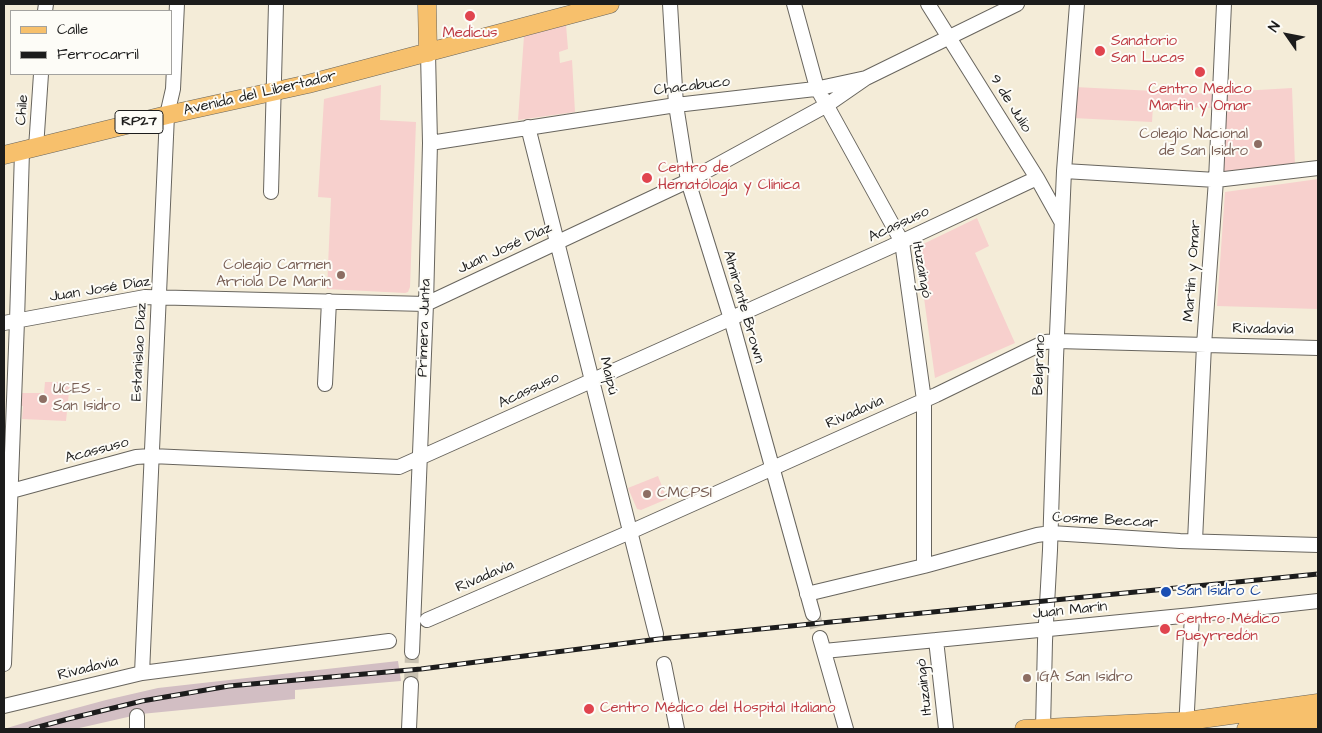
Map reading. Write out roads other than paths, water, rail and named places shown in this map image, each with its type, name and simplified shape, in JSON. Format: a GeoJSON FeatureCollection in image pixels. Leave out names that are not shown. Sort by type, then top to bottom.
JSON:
{"type":"FeatureCollection","features":[{"type":"Feature","properties":{"kind":"main road","name":"Primera Junta"},"geometry":{"type":"LineString","coordinates":[[427,4],[428,54]]}},
{"type":"Feature","properties":{"kind":"main road","name":"RP27"},"geometry":{"type":"LineString","coordinates":[[428,54],[579,8],[610,4]]}},
{"type":"Feature","properties":{"kind":"main road","name":"Avenida del Libertador"},"geometry":{"type":"LineString","coordinates":[[4,155],[167,115],[275,92],[428,54]]}},
{"type":"Feature","properties":{"kind":"main road"},"geometry":{"type":"LineString","coordinates":[[1024,729],[1186,725],[1318,703]]}},
{"type":"Feature","properties":{"kind":"main road"},"geometry":{"type":"LineString","coordinates":[[1246,729],[1318,720]]}},
{"type":"Feature","properties":{"kind":"street","name":"Estanislao Díaz"},"geometry":{"type":"LineString","coordinates":[[142,673],[167,115],[173,89],[177,4]]}},
{"type":"Feature","properties":{"kind":"street"},"geometry":{"type":"LineString","coordinates":[[271,192],[276,4]]}},
{"type":"Feature","properties":{"kind":"street","name":"Almirante Brown"},"geometry":{"type":"LineString","coordinates":[[670,4],[676,106],[688,181],[730,319],[813,614]]}},
{"type":"Feature","properties":{"kind":"street","name":"Ituzaingó"},"geometry":{"type":"LineString","coordinates":[[794,4],[817,88],[902,242],[924,400],[924,566]]}},
{"type":"Feature","properties":{"kind":"street","name":"9 de Julio"},"geometry":{"type":"LineString","coordinates":[[928,4],[1056,208],[1062,224]]}},
{"type":"Feature","properties":{"kind":"street","name":"Chacabuco"},"geometry":{"type":"LineString","coordinates":[[430,143],[528,127],[817,88],[866,78],[1017,4]]}},
{"type":"Feature","properties":{"kind":"street","name":"Belgrano"},"geometry":{"type":"LineString","coordinates":[[1043,728],[1045,630],[1051,533],[1064,171],[1077,4]]}},
{"type":"Feature","properties":{"kind":"street","name":"Martín y Omar"},"geometry":{"type":"LineString","coordinates":[[1195,541],[1204,345],[1216,180],[1224,4]]}},
{"type":"Feature","properties":{"kind":"street","name":"Primera Junta"},"geometry":{"type":"LineString","coordinates":[[412,652],[426,304],[430,143],[428,54]]}},
{"type":"Feature","properties":{"kind":"street","name":"Chile"},"geometry":{"type":"LineString","coordinates":[[4,664],[10,322],[29,150],[41,75]]}},
{"type":"Feature","properties":{"kind":"street","name":"Juan José Díaz"},"geometry":{"type":"LineString","coordinates":[[10,322],[159,296],[426,304],[688,181],[827,105],[866,78]]}},
{"type":"Feature","properties":{"kind":"street","name":"Maipú"},"geometry":{"type":"LineString","coordinates":[[528,127],[656,634]]}},
{"type":"Feature","properties":{"kind":"street"},"geometry":{"type":"LineString","coordinates":[[1064,171],[1216,180],[1318,168]]}},
{"type":"Feature","properties":{"kind":"street","name":"Acassuso"},"geometry":{"type":"LineString","coordinates":[[7,492],[136,457],[151,456],[399,467],[902,242],[1037,178]]}},
{"type":"Feature","properties":{"kind":"street"},"geometry":{"type":"LineString","coordinates":[[325,384],[329,301]]}},
{"type":"Feature","properties":{"kind":"street","name":"Rivadavia"},"geometry":{"type":"LineString","coordinates":[[427,620],[630,532],[924,400],[1045,342],[1318,348]]}},
{"type":"Feature","properties":{"kind":"street","name":"Cosme Beccar"},"geometry":{"type":"LineString","coordinates":[[807,594],[1051,533],[1195,541],[1318,545]]}},
{"type":"Feature","properties":{"kind":"street","name":"Juan Marín"},"geometry":{"type":"LineString","coordinates":[[846,729],[822,645],[936,640],[1318,601]]}},
{"type":"Feature","properties":{"kind":"street"},"geometry":{"type":"LineString","coordinates":[[1186,725],[1192,615]]}},
{"type":"Feature","properties":{"kind":"street","name":"Ituzaingó"},"geometry":{"type":"LineString","coordinates":[[936,640],[946,729]]}},
{"type":"Feature","properties":{"kind":"street","name":"Rivadavia"},"geometry":{"type":"LineString","coordinates":[[4,706],[142,673],[388,641]]}},
{"type":"Feature","properties":{"kind":"street"},"geometry":{"type":"LineString","coordinates":[[664,664],[677,729]]}},
{"type":"Feature","properties":{"kind":"street"},"geometry":{"type":"LineString","coordinates":[[409,729],[411,684]]}},
{"type":"Feature","properties":{"kind":"tunnel"},"geometry":{"type":"LineString","coordinates":[[813,614],[820,638]]}},
{"type":"Feature","properties":{"kind":"tunnel"},"geometry":{"type":"LineString","coordinates":[[411,684],[412,652]]}},
{"type":"Feature","properties":{"kind":"railway"},"geometry":{"type":"LineString","coordinates":[[31,729],[142,701],[229,686],[421,669],[659,639],[1318,574]]}},
{"type":"Feature","properties":{"kind":"place","name":"Medicus"},"geometry":{"type":"Point","coordinates":[470,16]}},
{"type":"Feature","properties":{"kind":"place","name":"Sanatorio San Lucas"},"geometry":{"type":"Point","coordinates":[1100,51]}},
{"type":"Feature","properties":{"kind":"place","name":"Centro Medico Martin y Omar"},"geometry":{"type":"Point","coordinates":[1200,72]}},
{"type":"Feature","properties":{"kind":"place","name":"Colegio Nacional de San Isidro"},"geometry":{"type":"Point","coordinates":[1258,144]}},
{"type":"Feature","properties":{"kind":"place","name":"Centro de Hematología y Clínica"},"geometry":{"type":"Point","coordinates":[647,178]}},
{"type":"Feature","properties":{"kind":"place","name":"Colegio Carmen Arriola De Marin"},"geometry":{"type":"Point","coordinates":[341,275]}},
{"type":"Feature","properties":{"kind":"place","name":"UCES - San Isidro"},"geometry":{"type":"Point","coordinates":[43,399]}},
{"type":"Feature","properties":{"kind":"place","name":"CMCPSI"},"geometry":{"type":"Point","coordinates":[647,494]}},
{"type":"Feature","properties":{"kind":"place","name":"San Isidro C"},"geometry":{"type":"Point","coordinates":[1166,592]}},
{"type":"Feature","properties":{"kind":"place","name":"Centro Médico Pueyrredón"},"geometry":{"type":"Point","coordinates":[1165,629]}},
{"type":"Feature","properties":{"kind":"place","name":"IGA San Isidro"},"geometry":{"type":"Point","coordinates":[1027,678]}},
{"type":"Feature","properties":{"kind":"place","name":"Centro Médico del Hospital Italiano"},"geometry":{"type":"Point","coordinates":[589,709]}}]}
